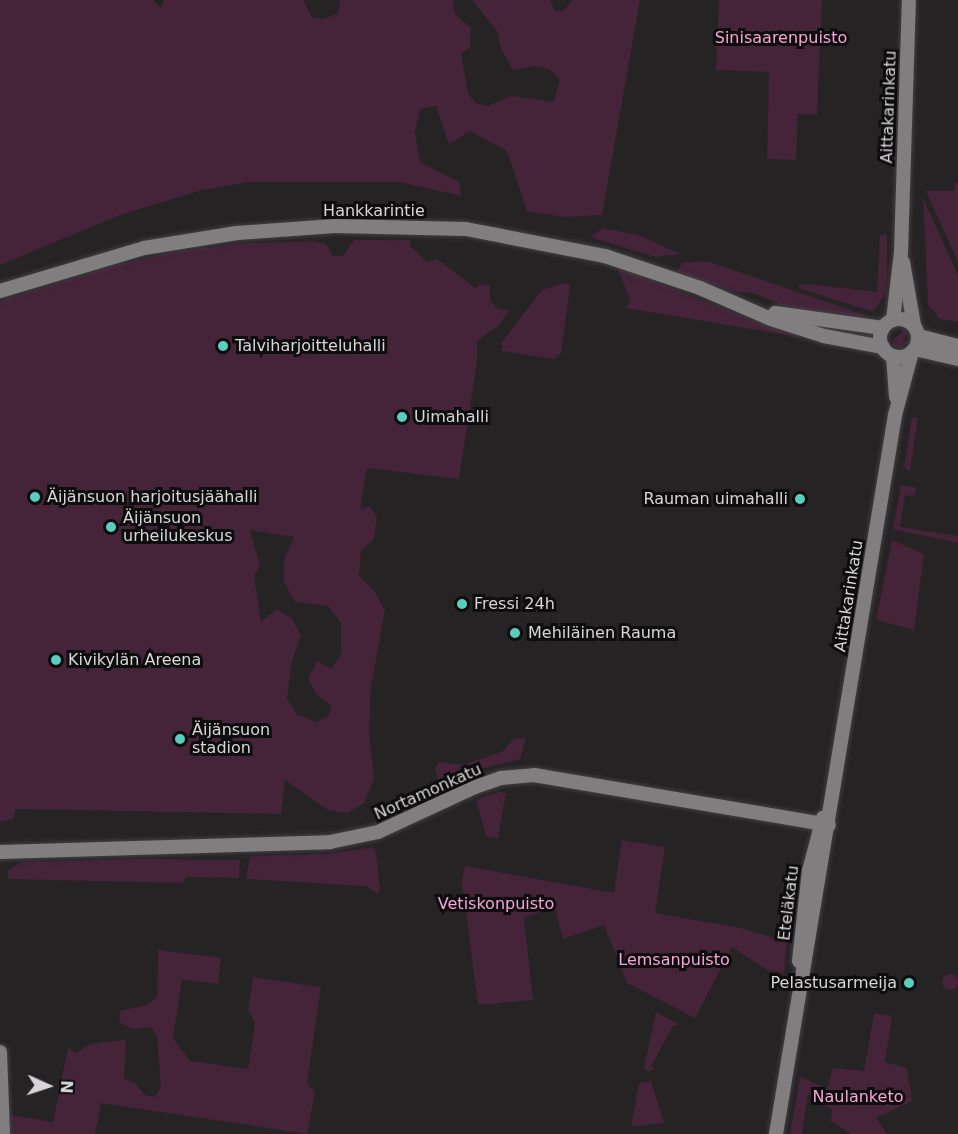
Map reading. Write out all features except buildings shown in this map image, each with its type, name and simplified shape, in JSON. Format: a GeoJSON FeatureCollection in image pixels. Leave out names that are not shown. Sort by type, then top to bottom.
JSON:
{"type":"FeatureCollection","features":[{"type":"Feature","properties":{"kind":"main road","name":"Aittakarinkatu"},"geometry":{"type":"LineString","coordinates":[[897,408],[888,352],[888,324],[901,252],[909,0]]}},
{"type":"Feature","properties":{"kind":"main road","name":"Hankkarintie"},"geometry":{"type":"LineString","coordinates":[[0,291],[144,248],[281,228],[466,229],[605,256],[744,306],[771,319],[824,336],[888,352]]}},
{"type":"Feature","properties":{"kind":"main road","name":"Aittakarinkatu"},"geometry":{"type":"LineString","coordinates":[[825,825],[833,790],[897,408],[915,340],[901,252]]}},
{"type":"Feature","properties":{"kind":"main road","name":"Hankkarintie"},"geometry":{"type":"LineString","coordinates":[[744,306],[888,324],[915,340]]}},
{"type":"Feature","properties":{"kind":"main road"},"geometry":{"type":"LineString","coordinates":[[888,352],[915,340],[958,346]]}},
{"type":"Feature","properties":{"kind":"main road"},"geometry":{"type":"LineString","coordinates":[[915,340],[958,358]]}},
{"type":"Feature","properties":{"kind":"main road","name":"Nortamonkatu"},"geometry":{"type":"LineString","coordinates":[[0,852],[330,842],[378,832],[475,786],[501,778],[534,775],[825,825]]}},
{"type":"Feature","properties":{"kind":"main road","name":"Eteläkatu"},"geometry":{"type":"LineString","coordinates":[[776,1134],[825,825]]}},
{"type":"Feature","properties":{"kind":"main road"},"geometry":{"type":"LineString","coordinates":[[0,1052],[3,1134]]}},
{"type":"Feature","properties":{"kind":"green space"},"geometry":{"type":"Polygon","coordinates":[[[0,0],[153,0],[161,8],[164,0],[303,0],[312,17],[324,19],[338,13],[340,0],[453,0],[455,14],[471,28],[470,47],[461,54],[468,94],[476,103],[488,106],[511,96],[554,102],[560,79],[549,69],[535,66],[513,70],[501,49],[497,31],[472,0],[550,0],[555,11],[563,11],[573,0],[640,0],[602,215],[564,217],[527,211],[507,151],[470,131],[449,144],[436,106],[420,109],[415,132],[420,162],[459,182],[461,196],[400,182],[250,182],[202,190],[120,215],[0,265],[0,0]]]}},
{"type":"Feature","properties":{"kind":"green space","name":"Sinisaarenpuisto"},"geometry":{"type":"Polygon","coordinates":[[[719,0],[822,0],[817,115],[798,114],[796,160],[767,159],[769,72],[716,70],[719,0]]]}},
{"type":"Feature","properties":{"kind":"green space"},"geometry":{"type":"Polygon","coordinates":[[[955,183],[958,183],[958,262],[926,191],[954,191],[955,183]]]}},
{"type":"Feature","properties":{"kind":"green space"},"geometry":{"type":"Polygon","coordinates":[[[923,198],[958,275],[958,322],[940,319],[928,305],[923,198]]]}},
{"type":"Feature","properties":{"kind":"green space"},"geometry":{"type":"Polygon","coordinates":[[[603,228],[638,235],[681,254],[655,257],[590,237],[603,228]]]}},
{"type":"Feature","properties":{"kind":"green space"},"geometry":{"type":"Polygon","coordinates":[[[887,234],[887,292],[875,309],[871,311],[799,288],[799,285],[808,284],[877,292],[880,235],[887,234]]]}},
{"type":"Feature","properties":{"kind":"green space","name":"Äijänsuon urheilukeskus"},"geometry":{"type":"Polygon","coordinates":[[[354,240],[410,240],[410,246],[427,262],[437,259],[475,288],[481,284],[490,286],[490,300],[496,308],[509,311],[498,326],[477,341],[477,361],[459,479],[367,468],[360,510],[370,506],[377,517],[374,539],[361,551],[359,576],[375,592],[385,610],[371,687],[369,730],[374,779],[364,803],[348,813],[328,810],[285,780],[281,814],[16,809],[13,819],[0,822],[0,301],[113,266],[179,251],[245,243],[312,241],[326,244],[333,256],[343,256],[354,240]],[[250,530],[260,566],[254,575],[261,622],[277,609],[292,619],[301,635],[291,664],[287,699],[297,714],[315,722],[329,716],[331,705],[317,695],[308,679],[317,661],[331,669],[341,654],[341,623],[328,606],[295,602],[284,582],[284,560],[294,537],[250,530]]]}},
{"type":"Feature","properties":{"kind":"green space"},"geometry":{"type":"Polygon","coordinates":[[[707,261],[865,315],[865,321],[784,306],[753,293],[736,292],[677,272],[682,263],[707,261]]]}},
{"type":"Feature","properties":{"kind":"green space"},"geometry":{"type":"Polygon","coordinates":[[[617,267],[770,327],[799,334],[798,337],[625,308],[631,302],[617,267]]]}},
{"type":"Feature","properties":{"kind":"green space"},"geometry":{"type":"Polygon","coordinates":[[[566,283],[570,286],[561,353],[554,359],[502,351],[502,342],[542,290],[566,283]]]}},
{"type":"Feature","properties":{"kind":"green space"},"geometry":{"type":"Polygon","coordinates":[[[904,330],[908,334],[903,339],[909,342],[899,348],[893,346],[893,340],[904,330]]]}},
{"type":"Feature","properties":{"kind":"green space"},"geometry":{"type":"Polygon","coordinates":[[[912,417],[918,418],[910,471],[904,467],[912,417]]]}},
{"type":"Feature","properties":{"kind":"green space"},"geometry":{"type":"Polygon","coordinates":[[[901,485],[916,488],[915,495],[905,496],[900,527],[958,536],[958,543],[893,529],[901,485]]]}},
{"type":"Feature","properties":{"kind":"green space"},"geometry":{"type":"Polygon","coordinates":[[[892,540],[924,554],[914,630],[876,620],[892,540]]]}},
{"type":"Feature","properties":{"kind":"green space"},"geometry":{"type":"Polygon","coordinates":[[[526,738],[520,759],[477,770],[442,785],[439,783],[435,768],[439,762],[463,765],[503,751],[514,739],[526,738]]]}},
{"type":"Feature","properties":{"kind":"green space"},"geometry":{"type":"Polygon","coordinates":[[[498,792],[506,793],[498,838],[486,836],[476,800],[498,792]]]}},
{"type":"Feature","properties":{"kind":"green space"},"geometry":{"type":"Polygon","coordinates":[[[622,840],[665,847],[655,913],[741,928],[787,942],[784,973],[767,970],[732,947],[695,1018],[627,983],[604,925],[563,939],[555,908],[524,917],[533,1000],[478,1005],[462,882],[465,866],[614,893],[622,840]]]}},
{"type":"Feature","properties":{"kind":"green space"},"geometry":{"type":"Polygon","coordinates":[[[373,847],[376,851],[380,891],[377,894],[366,886],[246,879],[250,856],[327,854],[373,847]]]}},
{"type":"Feature","properties":{"kind":"green space"},"geometry":{"type":"Polygon","coordinates":[[[137,859],[240,860],[239,878],[187,877],[182,883],[8,879],[8,870],[22,862],[137,859]]]}},
{"type":"Feature","properties":{"kind":"green space"},"geometry":{"type":"Polygon","coordinates":[[[158,950],[221,958],[218,984],[182,979],[173,1038],[190,1061],[248,1069],[255,1023],[248,1010],[253,977],[321,987],[307,1083],[315,1093],[307,1134],[101,1103],[95,1134],[11,1134],[10,1115],[53,1122],[68,1048],[77,1053],[92,1043],[126,1040],[124,1078],[135,1083],[145,1095],[155,1097],[161,1087],[157,1037],[152,1027],[133,1029],[119,1022],[120,1011],[147,1005],[157,997],[158,950]]]}},
{"type":"Feature","properties":{"kind":"green space"},"geometry":{"type":"Polygon","coordinates":[[[947,974],[953,974],[958,982],[956,988],[947,990],[942,985],[942,979],[947,974]]]}},
{"type":"Feature","properties":{"kind":"green space"},"geometry":{"type":"Polygon","coordinates":[[[656,1012],[679,1025],[673,1026],[651,1066],[655,1069],[648,1071],[644,1068],[656,1012]]]}},
{"type":"Feature","properties":{"kind":"green space","name":"Naulanketo"},"geometry":{"type":"Polygon","coordinates":[[[874,1013],[892,1016],[885,1062],[907,1068],[912,1101],[876,1118],[887,1134],[851,1134],[831,1121],[832,1109],[808,1094],[802,1134],[790,1134],[800,1076],[827,1089],[833,1068],[864,1071],[874,1013]]]}},
{"type":"Feature","properties":{"kind":"green space"},"geometry":{"type":"Polygon","coordinates":[[[651,1081],[664,1123],[631,1127],[640,1083],[651,1081]]]}},
{"type":"Feature","properties":{"kind":"place","name":"Talviharjoitteluhalli"},"geometry":{"type":"Point","coordinates":[223,346]}},
{"type":"Feature","properties":{"kind":"place","name":"Uimahalli"},"geometry":{"type":"Point","coordinates":[402,417]}},
{"type":"Feature","properties":{"kind":"place","name":"Äijänsuon harjoitusjäähalli"},"geometry":{"type":"Point","coordinates":[35,497]}},
{"type":"Feature","properties":{"kind":"place","name":"Rauman uimahalli"},"geometry":{"type":"Point","coordinates":[800,499]}},
{"type":"Feature","properties":{"kind":"place","name":"Äijänsuon urheilukeskus"},"geometry":{"type":"Point","coordinates":[111,527]}},
{"type":"Feature","properties":{"kind":"place","name":"Fressi 24h"},"geometry":{"type":"Point","coordinates":[462,604]}},
{"type":"Feature","properties":{"kind":"place","name":"Mehiläinen Rauma"},"geometry":{"type":"Point","coordinates":[515,633]}},
{"type":"Feature","properties":{"kind":"place","name":"Kivikylän Areena"},"geometry":{"type":"Point","coordinates":[56,660]}},
{"type":"Feature","properties":{"kind":"place","name":"Äijänsuon stadion"},"geometry":{"type":"Point","coordinates":[180,739]}},
{"type":"Feature","properties":{"kind":"place","name":"Pelastusarmeija"},"geometry":{"type":"Point","coordinates":[909,983]}},
{"type":"Feature","properties":{"kind":"park label","name":"Vetiskonpuisto"},"geometry":{"type":"Point","coordinates":[496,904]}},
{"type":"Feature","properties":{"kind":"park label","name":"Lemsanpuisto"},"geometry":{"type":"Point","coordinates":[674,960]}}]}
